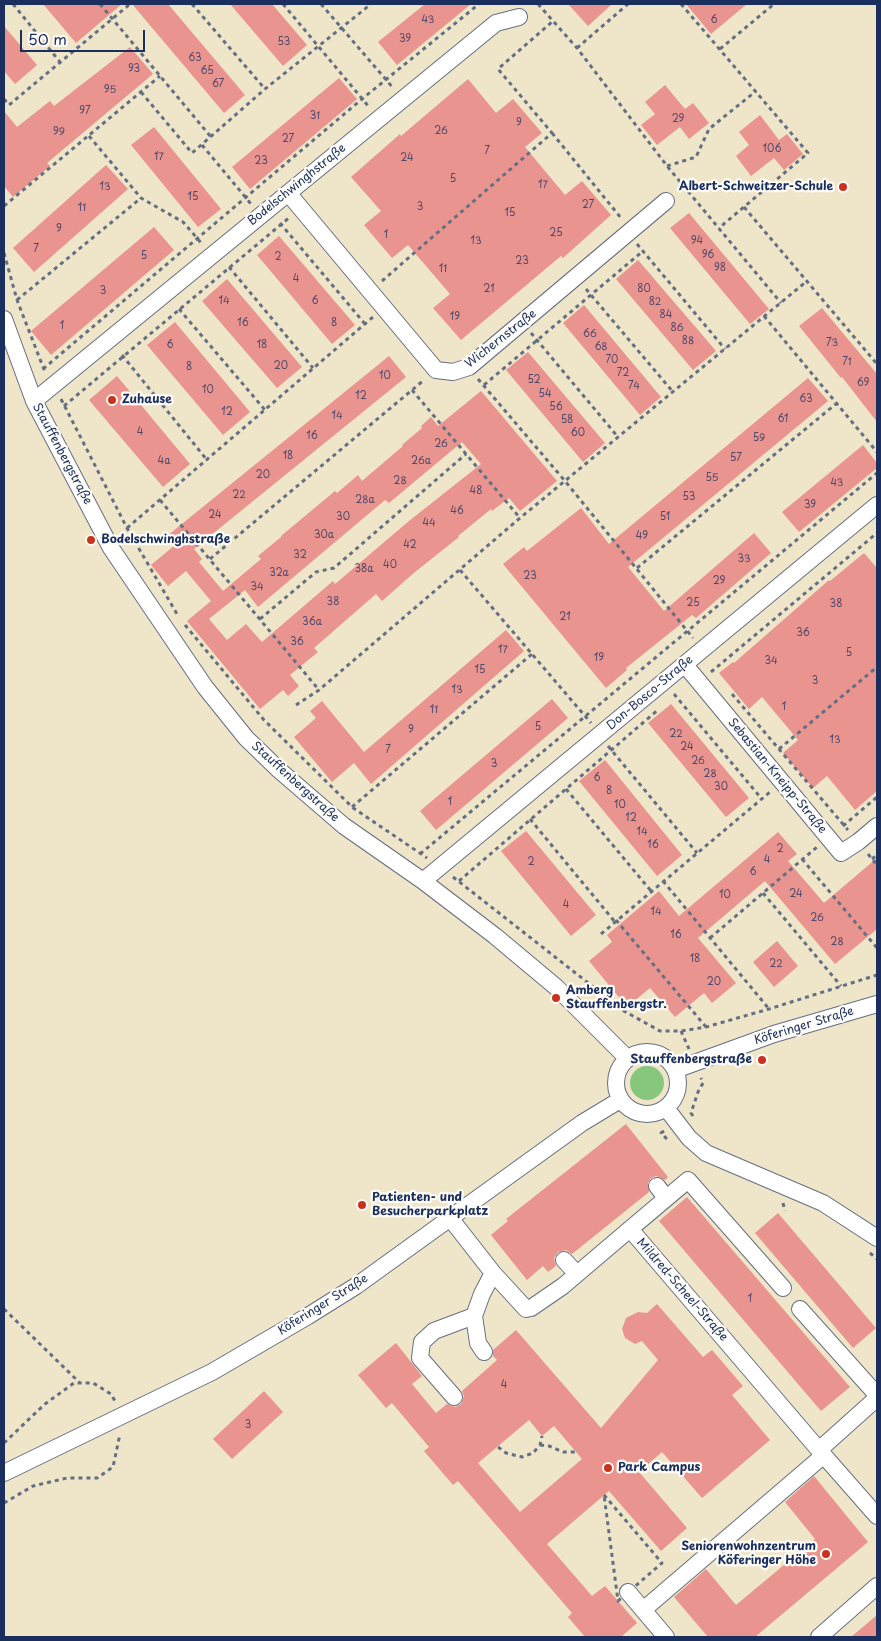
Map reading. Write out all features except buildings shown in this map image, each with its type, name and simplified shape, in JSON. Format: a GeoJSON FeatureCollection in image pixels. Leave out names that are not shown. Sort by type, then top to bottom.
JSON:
{"type":"FeatureCollection","features":[{"type":"Feature","properties":{"kind":"street","name":"Bodelschwinghstraße"},"geometry":{"type":"LineString","coordinates":[[34,401],[496,23],[519,17]]}},
{"type":"Feature","properties":{"kind":"street"},"geometry":{"type":"LineString","coordinates":[[288,193],[436,370]]}},
{"type":"Feature","properties":{"kind":"street","name":"Wichernstraße"},"geometry":{"type":"LineString","coordinates":[[436,370],[453,372],[469,367],[666,201]]}},
{"type":"Feature","properties":{"kind":"street","name":"Stauffenbergstraße"},"geometry":{"type":"LineString","coordinates":[[4,319],[34,401],[111,548],[205,687],[246,738],[279,770],[344,826],[423,881],[495,936],[556,987],[627,1058]]}},
{"type":"Feature","properties":{"kind":"street","name":"Don-Bosco-Straße"},"geometry":{"type":"LineString","coordinates":[[423,881],[877,505]]}},
{"type":"Feature","properties":{"kind":"street","name":"Sebastian-Kneipp-Straße"},"geometry":{"type":"LineString","coordinates":[[685,665],[841,853],[877,826]]}},
{"type":"Feature","properties":{"kind":"street","name":"Köferinger Straße"},"geometry":{"type":"LineString","coordinates":[[676,1070],[774,1034],[877,1004]]}},
{"type":"Feature","properties":{"kind":"street"},"geometry":{"type":"LineString","coordinates":[[644,1051],[654,1052],[663,1056],[676,1070],[678,1080],[677,1091],[673,1100],[666,1108],[657,1113],[647,1115],[636,1113],[627,1108],[616,1092],[615,1082],[620,1065],[635,1053],[644,1051]]}},
{"type":"Feature","properties":{"kind":"street","name":"Köferinger Straße"},"geometry":{"type":"LineString","coordinates":[[4,1473],[212,1372],[308,1316],[356,1286],[582,1123],[620,1100]]}},
{"type":"Feature","properties":{"kind":"street"},"geometry":{"type":"LineString","coordinates":[[666,1108],[689,1138],[706,1153],[823,1204],[877,1238]]}},
{"type":"Feature","properties":{"kind":"street"},"geometry":{"type":"LineString","coordinates":[[630,1229],[661,1192],[688,1180],[783,1288]]}},
{"type":"Feature","properties":{"kind":"street","name":"Mildred-Scheel-Straße"},"geometry":{"type":"LineString","coordinates":[[450,1218],[526,1309],[531,1308],[563,1286],[630,1229],[877,1516]]}},
{"type":"Feature","properties":{"kind":"street"},"geometry":{"type":"LineString","coordinates":[[564,1260],[577,1274]]}},
{"type":"Feature","properties":{"kind":"street"},"geometry":{"type":"LineString","coordinates":[[484,1352],[478,1344],[474,1316],[482,1294],[494,1272]]}},
{"type":"Feature","properties":{"kind":"street"},"geometry":{"type":"LineString","coordinates":[[644,1610],[822,1453],[877,1396],[800,1309]]}},
{"type":"Feature","properties":{"kind":"street"},"geometry":{"type":"LineString","coordinates":[[454,1397],[420,1358],[422,1342],[434,1331],[474,1316]]}},
{"type":"Feature","properties":{"kind":"street"},"geometry":{"type":"LineString","coordinates":[[819,1637],[877,1586]]}},
{"type":"Feature","properties":{"kind":"street"},"geometry":{"type":"LineString","coordinates":[[628,1592],[666,1637]]}},
{"type":"Feature","properties":{"kind":"path"},"geometry":{"type":"LineString","coordinates":[[13,4],[60,62]]}},
{"type":"Feature","properties":{"kind":"path"},"geometry":{"type":"LineString","coordinates":[[100,4],[211,137]]}},
{"type":"Feature","properties":{"kind":"path"},"geometry":{"type":"LineString","coordinates":[[4,99],[9,105],[130,4]]}},
{"type":"Feature","properties":{"kind":"path"},"geometry":{"type":"LineString","coordinates":[[192,4],[265,90]]}},
{"type":"Feature","properties":{"kind":"path"},"geometry":{"type":"LineString","coordinates":[[283,4],[379,119]]}},
{"type":"Feature","properties":{"kind":"path"},"geometry":{"type":"LineString","coordinates":[[321,4],[403,100]]}},
{"type":"Feature","properties":{"kind":"path"},"geometry":{"type":"LineString","coordinates":[[141,92],[192,153],[370,4]]}},
{"type":"Feature","properties":{"kind":"path"},"geometry":{"type":"LineString","coordinates":[[43,370],[362,99],[479,4]]}},
{"type":"Feature","properties":{"kind":"path"},"geometry":{"type":"LineString","coordinates":[[538,4],[576,48],[667,166],[781,303]]}},
{"type":"Feature","properties":{"kind":"path"},"geometry":{"type":"LineString","coordinates":[[576,48],[628,4]]}},
{"type":"Feature","properties":{"kind":"path"},"geometry":{"type":"LineString","coordinates":[[681,4],[808,153],[719,228]]}},
{"type":"Feature","properties":{"kind":"path"},"geometry":{"type":"LineString","coordinates":[[720,49],[774,4]]}},
{"type":"Feature","properties":{"kind":"path"},"geometry":{"type":"LineString","coordinates":[[553,21],[498,69],[552,133],[630,231],[643,251],[725,348]]}},
{"type":"Feature","properties":{"kind":"path"},"geometry":{"type":"LineString","coordinates":[[4,206],[160,76]]}},
{"type":"Feature","properties":{"kind":"path"},"geometry":{"type":"LineString","coordinates":[[667,166],[696,157],[709,129],[756,91]]}},
{"type":"Feature","properties":{"kind":"path"},"geometry":{"type":"LineString","coordinates":[[370,291],[552,133]]}},
{"type":"Feature","properties":{"kind":"path"},"geometry":{"type":"LineString","coordinates":[[89,136],[142,198],[183,222],[198,239],[229,267],[313,368]]}},
{"type":"Feature","properties":{"kind":"path"},"geometry":{"type":"LineString","coordinates":[[202,145],[247,198],[281,225],[365,324]]}},
{"type":"Feature","properties":{"kind":"path"},"geometry":{"type":"LineString","coordinates":[[17,300],[142,198]]}},
{"type":"Feature","properties":{"kind":"path"},"geometry":{"type":"LineString","coordinates":[[744,207],[877,364]]}},
{"type":"Feature","properties":{"kind":"path"},"geometry":{"type":"LineString","coordinates":[[64,406],[300,208]]}},
{"type":"Feature","properties":{"kind":"path"},"geometry":{"type":"LineString","coordinates":[[484,385],[643,251]]}},
{"type":"Feature","properties":{"kind":"path"},"geometry":{"type":"LineString","coordinates":[[4,253],[17,300],[43,370],[53,385],[127,528],[181,621],[264,720],[352,807],[440,867],[624,1011],[660,1031],[682,1031],[706,1027],[877,974]]}},
{"type":"Feature","properties":{"kind":"path"},"geometry":{"type":"LineString","coordinates":[[577,277],[673,392]]}},
{"type":"Feature","properties":{"kind":"path"},"geometry":{"type":"LineString","coordinates":[[296,705],[319,690],[520,518],[807,281]]}},
{"type":"Feature","properties":{"kind":"path"},"geometry":{"type":"LineString","coordinates":[[166,293],[265,410]]}},
{"type":"Feature","properties":{"kind":"path"},"geometry":{"type":"LineString","coordinates":[[127,528],[384,307]]}},
{"type":"Feature","properties":{"kind":"path"},"geometry":{"type":"LineString","coordinates":[[764,316],[877,452]]}},
{"type":"Feature","properties":{"kind":"path"},"geometry":{"type":"LineString","coordinates":[[522,323],[618,437]]}},
{"type":"Feature","properties":{"kind":"path"},"geometry":{"type":"LineString","coordinates":[[109,339],[206,460]]}},
{"type":"Feature","properties":{"kind":"path"},"geometry":{"type":"LineString","coordinates":[[469,367],[703,650]]}},
{"type":"Feature","properties":{"kind":"path"},"geometry":{"type":"LineString","coordinates":[[210,559],[436,370]]}},
{"type":"Feature","properties":{"kind":"path"},"geometry":{"type":"LineString","coordinates":[[412,390],[520,518]]}},
{"type":"Feature","properties":{"kind":"path"},"geometry":{"type":"LineString","coordinates":[[637,569],[837,403]]}},
{"type":"Feature","properties":{"kind":"path"},"geometry":{"type":"LineString","coordinates":[[260,619],[316,572],[334,568],[466,454]]}},
{"type":"Feature","properties":{"kind":"path"},"geometry":{"type":"LineString","coordinates":[[420,854],[877,472]]}},
{"type":"Feature","properties":{"kind":"path"},"geometry":{"type":"LineString","coordinates":[[160,500],[319,690]]}},
{"type":"Feature","properties":{"kind":"path"},"geometry":{"type":"LineString","coordinates":[[668,701],[713,670],[877,533]]}},
{"type":"Feature","properties":{"kind":"path"},"geometry":{"type":"LineString","coordinates":[[460,570],[585,716],[697,853]]}},
{"type":"Feature","properties":{"kind":"path"},"geometry":{"type":"LineString","coordinates":[[352,807],[532,654]]}},
{"type":"Feature","properties":{"kind":"path"},"geometry":{"type":"LineString","coordinates":[[779,749],[877,667]]}},
{"type":"Feature","properties":{"kind":"path"},"geometry":{"type":"LineString","coordinates":[[713,670],[719,678]]}},
{"type":"Feature","properties":{"kind":"path"},"geometry":{"type":"LineString","coordinates":[[664,682],[762,798]]}},
{"type":"Feature","properties":{"kind":"path"},"geometry":{"type":"LineString","coordinates":[[731,692],[844,825]]}},
{"type":"Feature","properties":{"kind":"path"},"geometry":{"type":"LineString","coordinates":[[458,881],[661,708]]}},
{"type":"Feature","properties":{"kind":"path"},"geometry":{"type":"LineString","coordinates":[[601,934],[782,782]]}},
{"type":"Feature","properties":{"kind":"path"},"geometry":{"type":"LineString","coordinates":[[566,789],[651,892]]}},
{"type":"Feature","properties":{"kind":"path"},"geometry":{"type":"LineString","coordinates":[[710,938],[877,797]]}},
{"type":"Feature","properties":{"kind":"path"},"geometry":{"type":"LineString","coordinates":[[517,804],[706,1027]]}},
{"type":"Feature","properties":{"kind":"path"},"geometry":{"type":"LineString","coordinates":[[872,859],[877,855]]}},
{"type":"Feature","properties":{"kind":"path"},"geometry":{"type":"LineString","coordinates":[[802,859],[877,948]]}},
{"type":"Feature","properties":{"kind":"path"},"geometry":{"type":"LineString","coordinates":[[663,881],[769,1009]]}},
{"type":"Feature","properties":{"kind":"path"},"geometry":{"type":"LineString","coordinates":[[763,892],[841,986]]}},
{"type":"Feature","properties":{"kind":"path"},"geometry":{"type":"LineString","coordinates":[[682,1031],[703,1083],[698,1092],[692,1113],[695,1120]]}},
{"type":"Feature","properties":{"kind":"path"},"geometry":{"type":"LineString","coordinates":[[4,1309],[81,1383]]}},
{"type":"Feature","properties":{"kind":"path"},"geometry":{"type":"LineString","coordinates":[[4,1443],[45,1404],[74,1383],[93,1383],[110,1394],[124,1416],[113,1467],[97,1478],[67,1478],[33,1486],[4,1503]]}},
{"type":"Feature","properties":{"kind":"path"},"geometry":{"type":"LineString","coordinates":[[498,1447],[506,1453],[522,1458],[533,1453],[540,1445],[542,1436]]}},
{"type":"Feature","properties":{"kind":"path"},"geometry":{"type":"LineString","coordinates":[[540,1445],[549,1446],[563,1452],[576,1452]]}},
{"type":"Feature","properties":{"kind":"path"},"geometry":{"type":"LineString","coordinates":[[604,1495],[662,1563],[628,1592],[618,1601],[604,1495]]}},
{"type":"Feature","properties":{"kind":"green space"},"geometry":{"type":"Polygon","coordinates":[[[647,1066],[659,1071],[664,1083],[659,1095],[647,1100],[635,1095],[630,1083],[635,1071],[647,1066]]]}},
{"type":"Feature","properties":{"kind":"place","name":"Albert-Schweitzer-Schule"},"geometry":{"type":"Point","coordinates":[843,187]}},
{"type":"Feature","properties":{"kind":"place","name":"Zuhause"},"geometry":{"type":"Point","coordinates":[112,400]}},
{"type":"Feature","properties":{"kind":"place","name":"Bodelschwinghstraße"},"geometry":{"type":"Point","coordinates":[91,540]}},
{"type":"Feature","properties":{"kind":"place","name":"Amberg Stauffenbergstr."},"geometry":{"type":"Point","coordinates":[556,998]}},
{"type":"Feature","properties":{"kind":"place","name":"Stauffenbergstraße"},"geometry":{"type":"Point","coordinates":[762,1060]}},
{"type":"Feature","properties":{"kind":"place","name":"Patienten- und Besucherparkplatz"},"geometry":{"type":"Point","coordinates":[362,1205]}},
{"type":"Feature","properties":{"kind":"place","name":"Park Campus"},"geometry":{"type":"Point","coordinates":[608,1468]}},
{"type":"Feature","properties":{"kind":"place","name":"Seniorenwohnzentrum Köferinger Höhe"},"geometry":{"type":"Point","coordinates":[826,1554]}}]}
